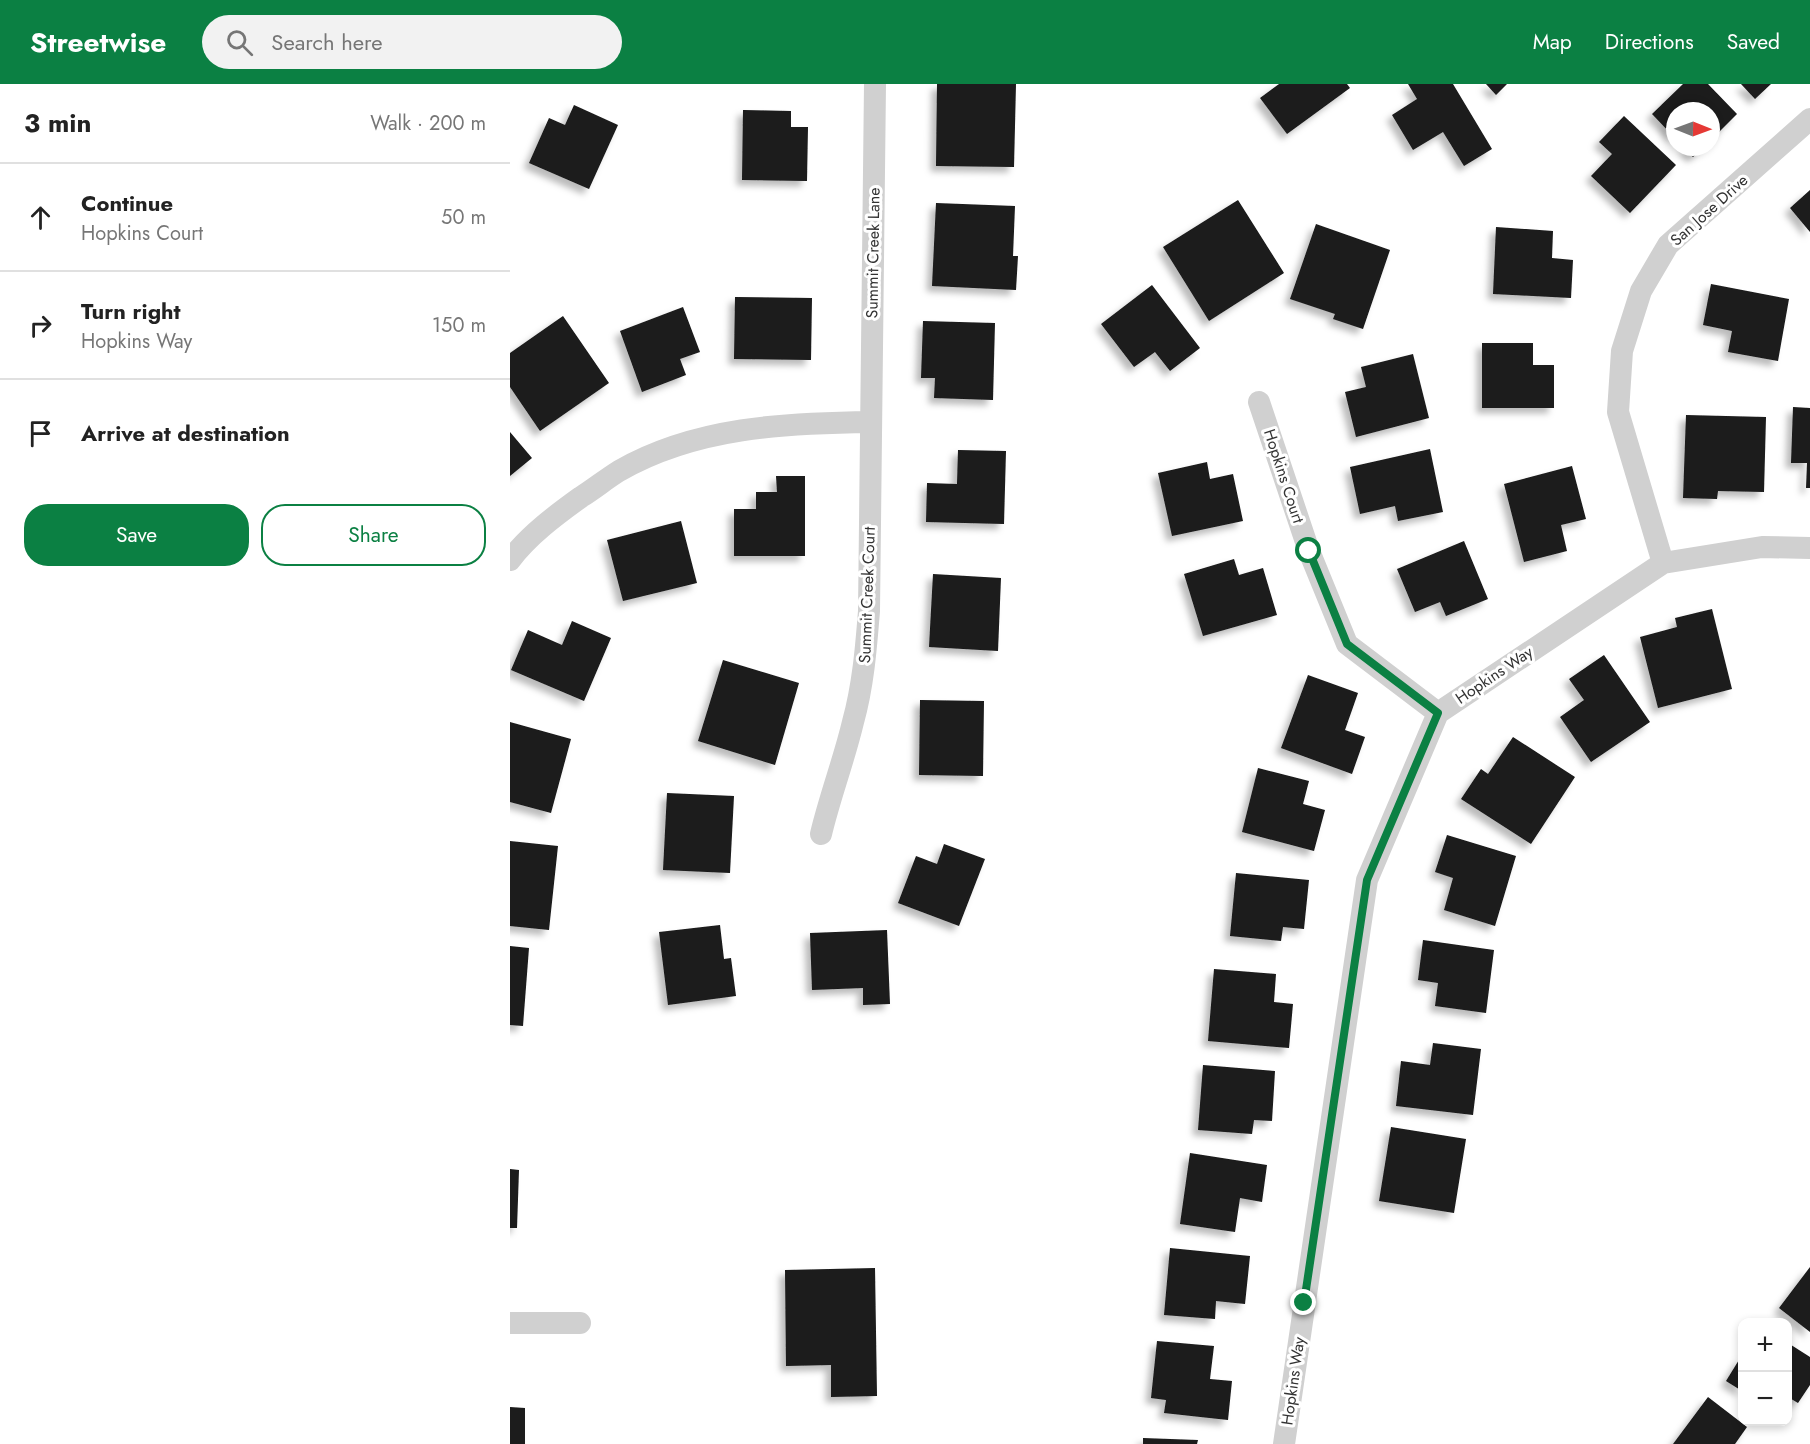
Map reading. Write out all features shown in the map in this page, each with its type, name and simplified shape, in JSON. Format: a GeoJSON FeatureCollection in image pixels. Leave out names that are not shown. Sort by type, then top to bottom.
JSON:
{"type":"FeatureCollection","features":[{"type":"Feature","properties":{"kind":"street","name":"Summit Creek Lane"},"geometry":{"type":"LineString","coordinates":[[871,422],[875,84]]}},
{"type":"Feature","properties":{"kind":"street","name":"San Jose Drive"},"geometry":{"type":"LineString","coordinates":[[1663,563],[1618,412],[1622,351],[1641,291],[1668,245],[1810,119]]}},
{"type":"Feature","properties":{"kind":"street","name":"Hopkins Court"},"geometry":{"type":"LineString","coordinates":[[1259,402],[1309,551],[1347,644],[1438,713]]}},
{"type":"Feature","properties":{"kind":"street"},"geometry":{"type":"LineString","coordinates":[[510,560],[520,546],[566,507],[620,471],[657,453],[712,436],[760,426],[871,422]]}},
{"type":"Feature","properties":{"kind":"street","name":"Summit Creek Court"},"geometry":{"type":"LineString","coordinates":[[821,834],[830,794],[854,722],[864,670],[869,611],[871,422]]}},
{"type":"Feature","properties":{"kind":"street","name":"Hopkins Way"},"geometry":{"type":"LineString","coordinates":[[1284,1444],[1367,880],[1438,713],[1663,563],[1762,547],[1810,548]]}},
{"type":"Feature","properties":{"kind":"street"},"geometry":{"type":"LineString","coordinates":[[510,1323],[580,1323]]}},
{"type":"Feature","properties":{"kind":"building"},"geometry":{"type":"Polygon","coordinates":[[[937,84],[1016,84],[1014,167],[936,166],[937,84]]]}},
{"type":"Feature","properties":{"kind":"building"},"geometry":{"type":"Polygon","coordinates":[[[1279,84],[1347,84],[1350,88],[1287,134],[1260,98],[1279,84]]]}},
{"type":"Feature","properties":{"kind":"building"},"geometry":{"type":"Polygon","coordinates":[[[1408,84],[1453,84],[1492,149],[1464,166],[1443,132],[1413,150],[1392,115],[1417,99],[1408,84]]]}},
{"type":"Feature","properties":{"kind":"building"},"geometry":{"type":"Polygon","coordinates":[[[1486,84],[1507,84],[1496,95],[1486,84]]]}},
{"type":"Feature","properties":{"kind":"building"},"geometry":{"type":"Polygon","coordinates":[[[1683,84],[1708,84],[1737,114],[1720,131],[1720,102],[1666,102],[1666,129],[1652,114],[1683,84]]]}},
{"type":"Feature","properties":{"kind":"building"},"geometry":{"type":"Polygon","coordinates":[[[1741,84],[1771,84],[1755,99],[1741,84]]]}},
{"type":"Feature","properties":{"kind":"building"},"geometry":{"type":"Polygon","coordinates":[[[574,105],[618,125],[589,189],[529,163],[549,118],[565,125],[574,105]]]}},
{"type":"Feature","properties":{"kind":"building"},"geometry":{"type":"Polygon","coordinates":[[[743,110],[791,111],[791,127],[808,127],[807,181],[742,180],[743,110]]]}},
{"type":"Feature","properties":{"kind":"building"},"geometry":{"type":"Polygon","coordinates":[[[1624,116],[1676,165],[1630,213],[1591,176],[1612,154],[1599,142],[1624,116]]]}},
{"type":"Feature","properties":{"kind":"building"},"geometry":{"type":"Polygon","coordinates":[[[1810,190],[1810,232],[1790,208],[1810,190]]]}},
{"type":"Feature","properties":{"kind":"building"},"geometry":{"type":"Polygon","coordinates":[[[1238,200],[1284,273],[1209,321],[1163,247],[1238,200]]]}},
{"type":"Feature","properties":{"kind":"building"},"geometry":{"type":"Polygon","coordinates":[[[936,203],[1015,206],[1013,256],[1018,256],[1016,290],[932,286],[936,203]]]}},
{"type":"Feature","properties":{"kind":"building"},"geometry":{"type":"Polygon","coordinates":[[[1316,224],[1390,250],[1363,329],[1333,319],[1335,314],[1290,299],[1316,224]]]}},
{"type":"Feature","properties":{"kind":"building"},"geometry":{"type":"Polygon","coordinates":[[[1496,227],[1553,231],[1552,258],[1573,260],[1571,298],[1493,294],[1496,227]]]}},
{"type":"Feature","properties":{"kind":"building"},"geometry":{"type":"Polygon","coordinates":[[[1711,284],[1789,299],[1778,361],[1728,352],[1732,331],[1703,325],[1711,284]]]}},
{"type":"Feature","properties":{"kind":"building"},"geometry":{"type":"Polygon","coordinates":[[[1152,285],[1200,348],[1170,371],[1155,352],[1134,367],[1101,324],[1152,285]]]}},
{"type":"Feature","properties":{"kind":"building"},"geometry":{"type":"Polygon","coordinates":[[[735,297],[812,298],[811,360],[734,359],[735,297]]]}},
{"type":"Feature","properties":{"kind":"building"},"geometry":{"type":"Polygon","coordinates":[[[683,307],[700,352],[680,359],[686,375],[642,392],[620,331],[683,307]]]}},
{"type":"Feature","properties":{"kind":"building"},"geometry":{"type":"Polygon","coordinates":[[[563,316],[609,383],[540,431],[510,387],[510,353],[563,316]]]}},
{"type":"Feature","properties":{"kind":"building"},"geometry":{"type":"Polygon","coordinates":[[[923,321],[995,323],[993,400],[934,398],[935,378],[921,378],[923,321]]]}},
{"type":"Feature","properties":{"kind":"building"},"geometry":{"type":"Polygon","coordinates":[[[1482,343],[1533,343],[1533,365],[1554,365],[1554,408],[1482,408],[1482,343]]]}},
{"type":"Feature","properties":{"kind":"building"},"geometry":{"type":"Polygon","coordinates":[[[1413,354],[1429,418],[1356,437],[1345,392],[1366,387],[1361,367],[1413,354]]]}},
{"type":"Feature","properties":{"kind":"building"},"geometry":{"type":"Polygon","coordinates":[[[1793,407],[1810,408],[1810,488],[1806,488],[1807,463],[1791,463],[1793,407]]]}},
{"type":"Feature","properties":{"kind":"building"},"geometry":{"type":"Polygon","coordinates":[[[1686,415],[1766,417],[1764,492],[1718,491],[1717,499],[1683,498],[1686,415]]]}},
{"type":"Feature","properties":{"kind":"building"},"geometry":{"type":"Polygon","coordinates":[[[510,432],[532,458],[510,476],[510,432]]]}},
{"type":"Feature","properties":{"kind":"building"},"geometry":{"type":"Polygon","coordinates":[[[1430,449],[1443,512],[1398,521],[1395,506],[1360,514],[1350,467],[1430,449]]]}},
{"type":"Feature","properties":{"kind":"building"},"geometry":{"type":"Polygon","coordinates":[[[958,450],[1006,451],[1004,524],[926,522],[927,483],[957,484],[958,450]]]}},
{"type":"Feature","properties":{"kind":"building"},"geometry":{"type":"Polygon","coordinates":[[[1207,462],[1210,479],[1233,474],[1243,521],[1172,536],[1158,473],[1207,462]]]}},
{"type":"Feature","properties":{"kind":"building"},"geometry":{"type":"Polygon","coordinates":[[[1572,466],[1586,519],[1561,525],[1567,551],[1524,562],[1504,484],[1572,466]]]}},
{"type":"Feature","properties":{"kind":"building"},"geometry":{"type":"Polygon","coordinates":[[[776,476],[805,476],[805,556],[734,556],[734,509],[756,509],[756,492],[777,492],[776,476]]]}},
{"type":"Feature","properties":{"kind":"building"},"geometry":{"type":"Polygon","coordinates":[[[681,521],[697,583],[623,601],[607,540],[681,521]]]}},
{"type":"Feature","properties":{"kind":"building"},"geometry":{"type":"Polygon","coordinates":[[[1464,541],[1488,599],[1446,616],[1440,602],[1415,612],[1397,569],[1464,541]]]}},
{"type":"Feature","properties":{"kind":"building"},"geometry":{"type":"Polygon","coordinates":[[[1234,559],[1239,575],[1263,568],[1277,615],[1203,636],[1184,574],[1234,559]]]}},
{"type":"Feature","properties":{"kind":"building"},"geometry":{"type":"Polygon","coordinates":[[[933,574],[1001,578],[998,651],[929,647],[933,574]]]}},
{"type":"Feature","properties":{"kind":"building"},"geometry":{"type":"Polygon","coordinates":[[[1712,609],[1732,689],[1658,708],[1640,637],[1677,627],[1675,618],[1712,609]]]}},
{"type":"Feature","properties":{"kind":"building"},"geometry":{"type":"Polygon","coordinates":[[[572,621],[611,638],[584,701],[511,670],[528,630],[562,645],[572,621]]]}},
{"type":"Feature","properties":{"kind":"building"},"geometry":{"type":"Polygon","coordinates":[[[1604,655],[1650,722],[1591,762],[1560,717],[1584,700],[1569,679],[1604,655]]]}},
{"type":"Feature","properties":{"kind":"building"},"geometry":{"type":"Polygon","coordinates":[[[723,660],[799,683],[775,765],[698,741],[723,660]]]}},
{"type":"Feature","properties":{"kind":"building"},"geometry":{"type":"Polygon","coordinates":[[[1308,675],[1358,693],[1345,730],[1365,737],[1352,774],[1281,748],[1308,675]]]}},
{"type":"Feature","properties":{"kind":"building"},"geometry":{"type":"Polygon","coordinates":[[[920,700],[984,701],[983,776],[919,775],[920,700]]]}},
{"type":"Feature","properties":{"kind":"building"},"geometry":{"type":"Polygon","coordinates":[[[510,722],[571,739],[551,813],[510,802],[510,722]]]}},
{"type":"Feature","properties":{"kind":"building"},"geometry":{"type":"Polygon","coordinates":[[[1513,737],[1575,777],[1531,844],[1461,799],[1481,769],[1488,774],[1513,737]]]}},
{"type":"Feature","properties":{"kind":"building"},"geometry":{"type":"Polygon","coordinates":[[[1258,768],[1309,781],[1303,804],[1325,810],[1314,851],[1242,832],[1258,768]]]}},
{"type":"Feature","properties":{"kind":"building"},"geometry":{"type":"Polygon","coordinates":[[[667,793],[734,796],[730,873],[663,870],[667,793]]]}},
{"type":"Feature","properties":{"kind":"building"},"geometry":{"type":"Polygon","coordinates":[[[1447,835],[1516,856],[1495,926],[1444,910],[1453,878],[1435,872],[1447,835]]]}},
{"type":"Feature","properties":{"kind":"building"},"geometry":{"type":"Polygon","coordinates":[[[510,841],[558,846],[549,930],[510,926],[510,841]]]}},
{"type":"Feature","properties":{"kind":"building"},"geometry":{"type":"Polygon","coordinates":[[[944,844],[985,859],[959,926],[898,903],[916,856],[937,864],[944,844]]]}},
{"type":"Feature","properties":{"kind":"building"},"geometry":{"type":"Polygon","coordinates":[[[1236,873],[1309,880],[1304,929],[1283,927],[1281,941],[1230,936],[1236,873]]]}},
{"type":"Feature","properties":{"kind":"building"},"geometry":{"type":"Polygon","coordinates":[[[720,925],[724,959],[731,958],[736,996],[668,1005],[659,932],[720,925]]]}},
{"type":"Feature","properties":{"kind":"building"},"geometry":{"type":"Polygon","coordinates":[[[887,930],[890,1004],[863,1005],[863,988],[812,990],[810,933],[887,930]]]}},
{"type":"Feature","properties":{"kind":"building"},"geometry":{"type":"Polygon","coordinates":[[[1423,940],[1494,950],[1486,1013],[1435,1006],[1438,983],[1418,980],[1423,940]]]}},
{"type":"Feature","properties":{"kind":"building"},"geometry":{"type":"Polygon","coordinates":[[[510,946],[529,948],[523,1026],[510,1025],[510,946]]]}},
{"type":"Feature","properties":{"kind":"building"},"geometry":{"type":"Polygon","coordinates":[[[1214,969],[1276,974],[1274,1002],[1293,1004],[1289,1048],[1208,1041],[1214,969]]]}},
{"type":"Feature","properties":{"kind":"building"},"geometry":{"type":"Polygon","coordinates":[[[1433,1043],[1481,1049],[1473,1115],[1396,1106],[1401,1061],[1430,1065],[1433,1043]]]}},
{"type":"Feature","properties":{"kind":"building"},"geometry":{"type":"Polygon","coordinates":[[[1203,1065],[1275,1071],[1272,1121],[1254,1120],[1252,1134],[1198,1130],[1203,1065]]]}},
{"type":"Feature","properties":{"kind":"building"},"geometry":{"type":"Polygon","coordinates":[[[1391,1127],[1466,1139],[1454,1213],[1379,1201],[1391,1127]]]}},
{"type":"Feature","properties":{"kind":"building"},"geometry":{"type":"Polygon","coordinates":[[[1190,1153],[1267,1165],[1262,1202],[1240,1198],[1235,1232],[1180,1224],[1190,1153]]]}},
{"type":"Feature","properties":{"kind":"building"},"geometry":{"type":"Polygon","coordinates":[[[510,1169],[519,1170],[517,1228],[510,1228],[510,1169]]]}},
{"type":"Feature","properties":{"kind":"building"},"geometry":{"type":"Polygon","coordinates":[[[1170,1248],[1250,1256],[1245,1304],[1216,1301],[1215,1319],[1164,1315],[1170,1248]]]}},
{"type":"Feature","properties":{"kind":"building"},"geometry":{"type":"Polygon","coordinates":[[[1810,1267],[1810,1332],[1779,1308],[1810,1267]]]}},
{"type":"Feature","properties":{"kind":"building"},"geometry":{"type":"Polygon","coordinates":[[[875,1268],[877,1396],[831,1397],[831,1365],[786,1366],[785,1270],[875,1268]]]}},
{"type":"Feature","properties":{"kind":"building"},"geometry":{"type":"Polygon","coordinates":[[[1157,1341],[1214,1346],[1210,1379],[1232,1381],[1228,1420],[1164,1413],[1166,1400],[1151,1398],[1157,1341]]]}},
{"type":"Feature","properties":{"kind":"building"},"geometry":{"type":"Polygon","coordinates":[[[1792,1346],[1810,1357],[1810,1385],[1798,1403],[1792,1399],[1792,1346]]]}},
{"type":"Feature","properties":{"kind":"building"},"geometry":{"type":"Polygon","coordinates":[[[1738,1362],[1738,1388],[1726,1381],[1738,1362]]]}},
{"type":"Feature","properties":{"kind":"building"},"geometry":{"type":"Polygon","coordinates":[[[1708,1397],[1738,1420],[1738,1426],[1747,1427],[1735,1444],[1673,1444],[1708,1397]]]}},
{"type":"Feature","properties":{"kind":"building"},"geometry":{"type":"Polygon","coordinates":[[[510,1407],[525,1408],[525,1444],[510,1444],[510,1407]]]}},
{"type":"Feature","properties":{"kind":"building"},"geometry":{"type":"Polygon","coordinates":[[[1143,1438],[1198,1440],[1197,1444],[1143,1444],[1143,1438]]]}},
{"type":"Feature","properties":{"kind":"route"},"geometry":{"type":"LineString","coordinates":[[1304,1303],[1367,880],[1438,713],[1347,644],[1309,551]]}}]}
